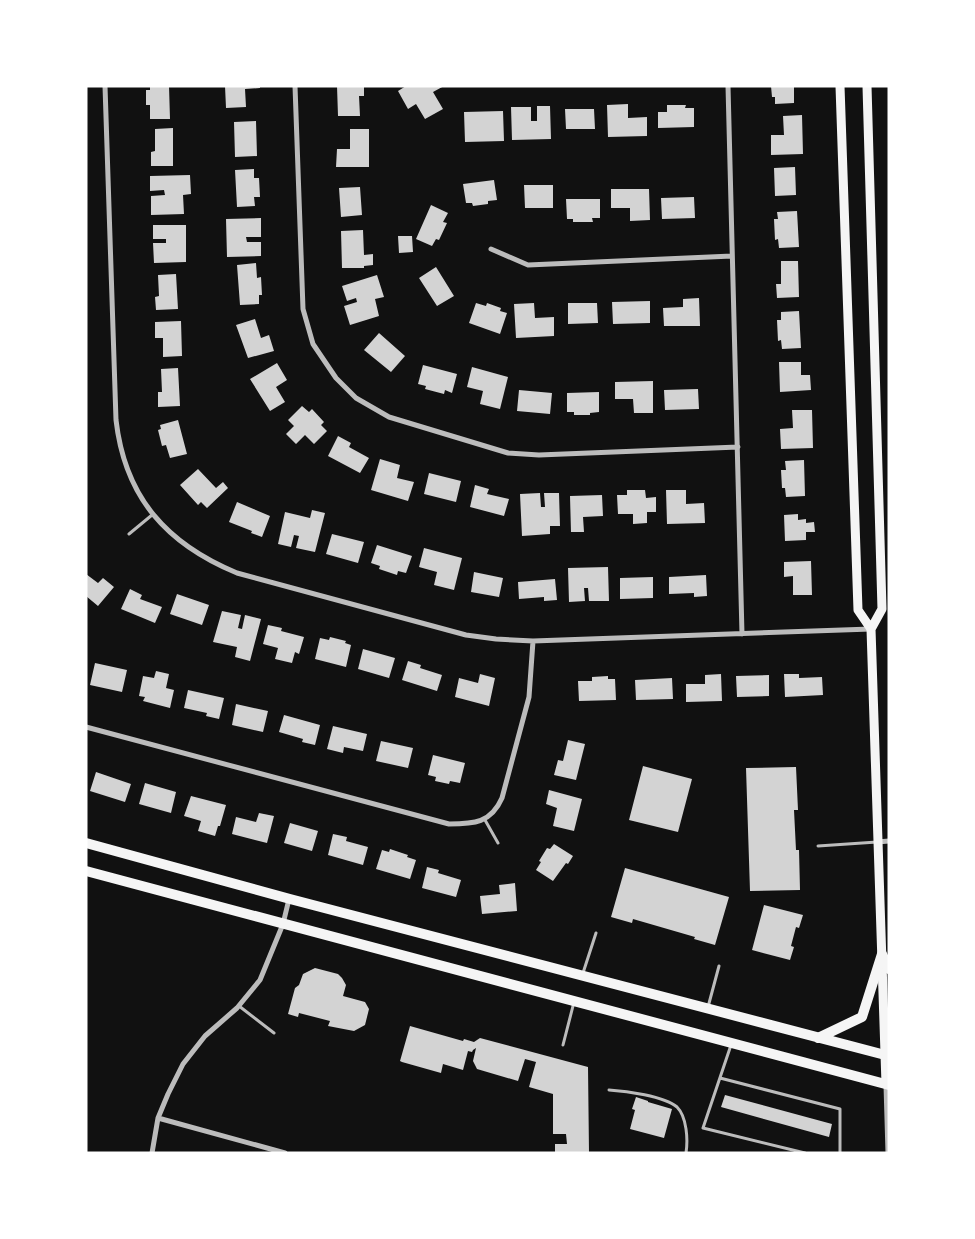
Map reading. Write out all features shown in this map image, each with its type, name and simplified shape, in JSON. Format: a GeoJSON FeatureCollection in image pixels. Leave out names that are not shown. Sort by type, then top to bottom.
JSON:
{"type":"FeatureCollection","features":[{"type":"Feature","properties":{"kind":"main road"},"geometry":{"type":"LineString","coordinates":[[840,86],[858,610],[871,630]]}},
{"type":"Feature","properties":{"kind":"main road"},"geometry":{"type":"LineString","coordinates":[[86,871],[887,1085],[871,630],[882,609],[867,86]]}},
{"type":"Feature","properties":{"kind":"main road"},"geometry":{"type":"LineString","coordinates":[[86,844],[887,1056]]}},
{"type":"Feature","properties":{"kind":"main road"},"geometry":{"type":"LineString","coordinates":[[882,954],[889,969]]}},
{"type":"Feature","properties":{"kind":"main road"},"geometry":{"type":"LineString","coordinates":[[818,1038],[862,1017],[882,954]]}},
{"type":"Feature","properties":{"kind":"street"},"geometry":{"type":"LineString","coordinates":[[105,86],[116,420],[122,452],[134,486],[152,515],[172,536],[216,564],[238,573],[466,634],[496,639],[533,641],[871,630]]}},
{"type":"Feature","properties":{"kind":"street"},"geometry":{"type":"LineString","coordinates":[[295,86],[303,308],[313,344],[336,378],[356,398],[389,417],[508,453],[539,455],[738,447]]}},
{"type":"Feature","properties":{"kind":"street"},"geometry":{"type":"LineString","coordinates":[[728,86],[742,634]]}},
{"type":"Feature","properties":{"kind":"street"},"geometry":{"type":"LineString","coordinates":[[491,249],[528,265],[732,256]]}},
{"type":"Feature","properties":{"kind":"street"},"geometry":{"type":"LineString","coordinates":[[86,727],[449,824],[463,824],[485,820],[498,809],[505,789],[529,697],[533,641]]}},
{"type":"Feature","properties":{"kind":"street"},"geometry":{"type":"LineString","coordinates":[[877,842],[889,842]]}},
{"type":"Feature","properties":{"kind":"street"},"geometry":{"type":"LineString","coordinates":[[152,1153],[158,1118],[183,1064],[206,1036],[239,1006],[260,980],[283,924],[290,899]]}},
{"type":"Feature","properties":{"kind":"street"},"geometry":{"type":"LineString","coordinates":[[887,1085],[888,1153]]}},
{"type":"Feature","properties":{"kind":"street"},"geometry":{"type":"LineString","coordinates":[[158,1118],[285,1153]]}},
{"type":"Feature","properties":{"kind":"lane"},"geometry":{"type":"LineString","coordinates":[[129,534],[152,515]]}},
{"type":"Feature","properties":{"kind":"lane"},"geometry":{"type":"LineString","coordinates":[[485,820],[498,843]]}},
{"type":"Feature","properties":{"kind":"lane"},"geometry":{"type":"LineString","coordinates":[[818,846],[877,842]]}},
{"type":"Feature","properties":{"kind":"lane"},"geometry":{"type":"LineString","coordinates":[[582,975],[596,933]]}},
{"type":"Feature","properties":{"kind":"lane"},"geometry":{"type":"LineString","coordinates":[[707,1008],[719,966]]}},
{"type":"Feature","properties":{"kind":"lane"},"geometry":{"type":"LineString","coordinates":[[562,1045],[574,1002]]}},
{"type":"Feature","properties":{"kind":"lane"},"geometry":{"type":"LineString","coordinates":[[239,1006],[274,1033]]}},
{"type":"Feature","properties":{"kind":"lane"},"geometry":{"type":"LineString","coordinates":[[732,1043],[703,1128],[805,1153]]}},
{"type":"Feature","properties":{"kind":"lane"},"geometry":{"type":"LineString","coordinates":[[720,1078],[840,1109],[840,1153]]}},
{"type":"Feature","properties":{"kind":"lane"},"geometry":{"type":"LineString","coordinates":[[608,1090],[628,1091],[668,1102],[676,1107],[683,1118],[686,1130],[686,1153]]}},
{"type":"Feature","properties":{"kind":"building"},"geometry":{"type":"Polygon","coordinates":[[[150,86],[169,86],[170,119],[150,119],[150,105],[146,105],[146,90],[150,90],[150,86]]]}},
{"type":"Feature","properties":{"kind":"building"},"geometry":{"type":"Polygon","coordinates":[[[225,86],[260,86],[260,88],[245,89],[246,107],[226,108],[225,86]]]}},
{"type":"Feature","properties":{"kind":"building"},"geometry":{"type":"Polygon","coordinates":[[[337,86],[364,86],[364,96],[359,96],[360,116],[338,116],[337,86]]]}},
{"type":"Feature","properties":{"kind":"building"},"geometry":{"type":"Polygon","coordinates":[[[406,86],[444,86],[433,92],[443,109],[425,119],[416,104],[408,109],[398,91],[406,86]]]}},
{"type":"Feature","properties":{"kind":"building"},"geometry":{"type":"Polygon","coordinates":[[[771,86],[794,86],[794,103],[775,104],[775,97],[772,97],[771,86]]]}},
{"type":"Feature","properties":{"kind":"building"},"geometry":{"type":"Polygon","coordinates":[[[628,104],[628,118],[647,117],[647,136],[608,137],[607,105],[628,104]]]}},
{"type":"Feature","properties":{"kind":"building"},"geometry":{"type":"Polygon","coordinates":[[[667,105],[686,105],[685,108],[694,108],[694,127],[658,128],[658,112],[667,112],[667,105]]]}},
{"type":"Feature","properties":{"kind":"building"},"geometry":{"type":"Polygon","coordinates":[[[537,106],[550,106],[551,139],[512,140],[511,107],[531,107],[531,121],[537,121],[537,106]]]}},
{"type":"Feature","properties":{"kind":"building"},"geometry":{"type":"Polygon","coordinates":[[[565,109],[594,109],[595,129],[566,129],[565,109]]]}},
{"type":"Feature","properties":{"kind":"building"},"geometry":{"type":"Polygon","coordinates":[[[503,111],[504,141],[465,142],[464,112],[503,111]]]}},
{"type":"Feature","properties":{"kind":"building"},"geometry":{"type":"Polygon","coordinates":[[[802,115],[803,154],[771,155],[771,135],[784,135],[783,116],[802,115]]]}},
{"type":"Feature","properties":{"kind":"building"},"geometry":{"type":"Polygon","coordinates":[[[256,121],[257,156],[235,157],[234,122],[256,121]]]}},
{"type":"Feature","properties":{"kind":"building"},"geometry":{"type":"Polygon","coordinates":[[[173,128],[173,166],[151,166],[151,152],[155,151],[155,129],[173,128]]]}},
{"type":"Feature","properties":{"kind":"building"},"geometry":{"type":"Polygon","coordinates":[[[350,129],[369,129],[369,167],[336,167],[337,149],[350,149],[350,129]]]}},
{"type":"Feature","properties":{"kind":"building"},"geometry":{"type":"Polygon","coordinates":[[[795,167],[796,195],[775,196],[774,168],[795,167]]]}},
{"type":"Feature","properties":{"kind":"building"},"geometry":{"type":"Polygon","coordinates":[[[254,169],[254,178],[259,178],[260,197],[254,197],[255,206],[237,207],[235,170],[254,169]]]}},
{"type":"Feature","properties":{"kind":"building"},"geometry":{"type":"Polygon","coordinates":[[[190,175],[191,194],[183,195],[184,214],[151,215],[151,196],[165,195],[164,190],[150,191],[150,176],[190,175]]]}},
{"type":"Feature","properties":{"kind":"building"},"geometry":{"type":"Polygon","coordinates":[[[494,180],[497,200],[488,201],[488,204],[473,206],[472,203],[466,203],[463,184],[494,180]]]}},
{"type":"Feature","properties":{"kind":"building"},"geometry":{"type":"Polygon","coordinates":[[[524,185],[553,185],[553,208],[525,208],[524,185]]]}},
{"type":"Feature","properties":{"kind":"building"},"geometry":{"type":"Polygon","coordinates":[[[360,187],[362,215],[341,217],[339,188],[360,187]]]}},
{"type":"Feature","properties":{"kind":"building"},"geometry":{"type":"Polygon","coordinates":[[[611,189],[649,189],[650,220],[630,221],[630,208],[611,208],[611,189]]]}},
{"type":"Feature","properties":{"kind":"building"},"geometry":{"type":"Polygon","coordinates":[[[694,197],[695,218],[662,219],[661,198],[694,197]]]}},
{"type":"Feature","properties":{"kind":"building"},"geometry":{"type":"Polygon","coordinates":[[[566,199],[600,199],[600,218],[592,218],[593,222],[573,222],[573,219],[567,219],[566,199]]]}},
{"type":"Feature","properties":{"kind":"building"},"geometry":{"type":"Polygon","coordinates":[[[431,205],[448,213],[443,222],[447,223],[439,240],[436,239],[432,246],[416,239],[431,205]]]}},
{"type":"Feature","properties":{"kind":"building"},"geometry":{"type":"Polygon","coordinates":[[[797,211],[799,247],[779,248],[778,239],[775,240],[774,219],[778,219],[777,212],[797,211]]]}},
{"type":"Feature","properties":{"kind":"building"},"geometry":{"type":"Polygon","coordinates":[[[261,218],[261,237],[246,237],[247,242],[261,242],[261,256],[227,257],[226,219],[261,218]]]}},
{"type":"Feature","properties":{"kind":"building"},"geometry":{"type":"Polygon","coordinates":[[[153,225],[186,225],[186,262],[154,263],[153,243],[166,243],[166,239],[153,239],[153,225]]]}},
{"type":"Feature","properties":{"kind":"building"},"geometry":{"type":"Polygon","coordinates":[[[363,230],[364,255],[373,254],[373,265],[364,266],[364,268],[342,268],[341,231],[363,230]]]}},
{"type":"Feature","properties":{"kind":"building"},"geometry":{"type":"Polygon","coordinates":[[[398,236],[412,236],[413,252],[399,253],[398,236]]]}},
{"type":"Feature","properties":{"kind":"building"},"geometry":{"type":"Polygon","coordinates":[[[781,261],[798,261],[799,297],[777,298],[776,284],[781,284],[781,261]]]}},
{"type":"Feature","properties":{"kind":"building"},"geometry":{"type":"Polygon","coordinates":[[[256,263],[257,278],[261,277],[262,295],[259,295],[259,304],[240,305],[237,265],[256,263]]]}},
{"type":"Feature","properties":{"kind":"building"},"geometry":{"type":"Polygon","coordinates":[[[436,267],[454,296],[437,306],[419,278],[436,267]]]}},
{"type":"Feature","properties":{"kind":"building"},"geometry":{"type":"Polygon","coordinates":[[[176,274],[178,309],[156,310],[155,297],[159,296],[158,275],[176,274]]]}},
{"type":"Feature","properties":{"kind":"building"},"geometry":{"type":"Polygon","coordinates":[[[377,275],[384,297],[375,299],[379,316],[350,325],[344,306],[357,302],[356,298],[347,301],[342,286],[377,275]]]}},
{"type":"Feature","properties":{"kind":"building"},"geometry":{"type":"Polygon","coordinates":[[[699,298],[700,326],[664,326],[663,308],[683,307],[683,299],[699,298]]]}},
{"type":"Feature","properties":{"kind":"building"},"geometry":{"type":"Polygon","coordinates":[[[650,301],[650,323],[613,324],[612,302],[650,301]]]}},
{"type":"Feature","properties":{"kind":"building"},"geometry":{"type":"Polygon","coordinates":[[[476,303],[486,306],[487,303],[501,308],[500,311],[507,313],[500,334],[469,323],[476,303]]]}},
{"type":"Feature","properties":{"kind":"building"},"geometry":{"type":"Polygon","coordinates":[[[534,303],[535,318],[554,317],[554,336],[516,338],[514,304],[534,303]]]}},
{"type":"Feature","properties":{"kind":"building"},"geometry":{"type":"Polygon","coordinates":[[[568,303],[597,303],[598,323],[568,324],[568,303]]]}},
{"type":"Feature","properties":{"kind":"building"},"geometry":{"type":"Polygon","coordinates":[[[799,311],[801,348],[782,349],[781,340],[778,341],[777,320],[781,320],[781,312],[799,311]]]}},
{"type":"Feature","properties":{"kind":"building"},"geometry":{"type":"Polygon","coordinates":[[[255,319],[261,338],[269,335],[274,351],[248,358],[236,325],[255,319]]]}},
{"type":"Feature","properties":{"kind":"building"},"geometry":{"type":"Polygon","coordinates":[[[181,321],[182,356],[163,357],[163,338],[155,338],[155,322],[181,321]]]}},
{"type":"Feature","properties":{"kind":"building"},"geometry":{"type":"Polygon","coordinates":[[[379,333],[405,356],[391,372],[364,350],[379,333]]]}},
{"type":"Feature","properties":{"kind":"building"},"geometry":{"type":"Polygon","coordinates":[[[779,362],[801,362],[801,375],[810,375],[811,390],[780,392],[779,362]]]}},
{"type":"Feature","properties":{"kind":"building"},"geometry":{"type":"Polygon","coordinates":[[[277,363],[287,380],[276,387],[285,402],[270,411],[250,379],[277,363]]]}},
{"type":"Feature","properties":{"kind":"building"},"geometry":{"type":"Polygon","coordinates":[[[423,365],[457,374],[452,393],[445,390],[444,394],[425,389],[426,386],[418,384],[423,365]]]}},
{"type":"Feature","properties":{"kind":"building"},"geometry":{"type":"Polygon","coordinates":[[[472,367],[508,377],[500,409],[480,404],[483,391],[467,387],[472,367]]]}},
{"type":"Feature","properties":{"kind":"building"},"geometry":{"type":"Polygon","coordinates":[[[178,368],[180,406],[158,407],[158,392],[162,392],[161,369],[178,368]]]}},
{"type":"Feature","properties":{"kind":"building"},"geometry":{"type":"Polygon","coordinates":[[[653,381],[653,413],[634,413],[633,399],[615,399],[615,382],[653,381]]]}},
{"type":"Feature","properties":{"kind":"building"},"geometry":{"type":"Polygon","coordinates":[[[698,389],[699,409],[665,410],[664,390],[698,389]]]}},
{"type":"Feature","properties":{"kind":"building"},"geometry":{"type":"Polygon","coordinates":[[[519,390],[552,393],[550,414],[517,411],[519,390]]]}},
{"type":"Feature","properties":{"kind":"building"},"geometry":{"type":"Polygon","coordinates":[[[599,392],[599,412],[590,413],[590,415],[574,415],[574,412],[567,412],[567,393],[599,392]]]}},
{"type":"Feature","properties":{"kind":"building"},"geometry":{"type":"Polygon","coordinates":[[[302,406],[309,412],[312,409],[324,422],[321,425],[327,431],[314,444],[305,435],[296,444],[286,434],[294,426],[288,420],[302,406]]]}},
{"type":"Feature","properties":{"kind":"building"},"geometry":{"type":"Polygon","coordinates":[[[792,410],[812,410],[813,448],[781,449],[780,429],[793,428],[792,410]]]}},
{"type":"Feature","properties":{"kind":"building"},"geometry":{"type":"Polygon","coordinates":[[[178,420],[187,454],[170,458],[166,445],[162,446],[158,430],[161,429],[160,425],[178,420]]]}},
{"type":"Feature","properties":{"kind":"building"},"geometry":{"type":"Polygon","coordinates":[[[338,436],[351,443],[349,447],[369,458],[360,473],[328,456],[338,436]]]}},
{"type":"Feature","properties":{"kind":"building"},"geometry":{"type":"Polygon","coordinates":[[[380,459],[400,465],[397,478],[414,482],[408,501],[371,490],[380,459]]]}},
{"type":"Feature","properties":{"kind":"building"},"geometry":{"type":"Polygon","coordinates":[[[804,460],[805,496],[786,497],[785,488],[782,488],[781,470],[786,470],[785,461],[804,460]]]}},
{"type":"Feature","properties":{"kind":"building"},"geometry":{"type":"Polygon","coordinates":[[[198,469],[216,488],[223,482],[228,488],[207,508],[201,502],[198,505],[180,485],[198,469]]]}},
{"type":"Feature","properties":{"kind":"building"},"geometry":{"type":"Polygon","coordinates":[[[429,473],[461,481],[456,502],[424,494],[429,473]]]}},
{"type":"Feature","properties":{"kind":"building"},"geometry":{"type":"Polygon","coordinates":[[[475,485],[489,489],[487,494],[509,499],[504,516],[470,507],[475,485]]]}},
{"type":"Feature","properties":{"kind":"building"},"geometry":{"type":"Polygon","coordinates":[[[627,490],[645,490],[646,498],[656,497],[656,512],[647,512],[647,523],[633,524],[633,514],[618,514],[617,495],[627,495],[627,490]]]}},
{"type":"Feature","properties":{"kind":"building"},"geometry":{"type":"Polygon","coordinates":[[[666,490],[686,490],[686,504],[704,503],[705,523],[667,524],[666,490]]]}},
{"type":"Feature","properties":{"kind":"building"},"geometry":{"type":"Polygon","coordinates":[[[540,493],[541,507],[545,507],[544,493],[559,493],[560,526],[550,526],[550,534],[522,536],[520,494],[540,493]]]}},
{"type":"Feature","properties":{"kind":"building"},"geometry":{"type":"Polygon","coordinates":[[[602,495],[603,516],[583,517],[584,532],[571,532],[570,496],[602,495]]]}},
{"type":"Feature","properties":{"kind":"building"},"geometry":{"type":"Polygon","coordinates":[[[237,502],[270,516],[262,537],[229,522],[237,502]]]}},
{"type":"Feature","properties":{"kind":"building"},"geometry":{"type":"Polygon","coordinates":[[[312,510],[325,513],[315,552],[296,548],[299,536],[294,535],[291,547],[278,544],[285,512],[310,518],[312,510]]]}},
{"type":"Feature","properties":{"kind":"building"},"geometry":{"type":"Polygon","coordinates":[[[798,514],[798,520],[806,519],[806,523],[814,522],[815,532],[806,532],[806,540],[785,541],[784,515],[798,514]]]}},
{"type":"Feature","properties":{"kind":"building"},"geometry":{"type":"Polygon","coordinates":[[[332,534],[364,542],[358,563],[326,554],[332,534]]]}},
{"type":"Feature","properties":{"kind":"building"},"geometry":{"type":"Polygon","coordinates":[[[377,545],[412,556],[406,573],[398,571],[397,575],[379,569],[380,566],[371,563],[377,545]]]}},
{"type":"Feature","properties":{"kind":"building"},"geometry":{"type":"Polygon","coordinates":[[[424,548],[462,558],[454,590],[434,585],[437,572],[419,567],[424,548]]]}},
{"type":"Feature","properties":{"kind":"building"},"geometry":{"type":"Polygon","coordinates":[[[811,561],[812,595],[793,595],[793,576],[784,577],[784,562],[811,561]]]}},
{"type":"Feature","properties":{"kind":"building"},"geometry":{"type":"Polygon","coordinates":[[[608,567],[609,601],[589,601],[588,588],[584,588],[585,601],[569,602],[568,568],[608,567]]]}},
{"type":"Feature","properties":{"kind":"building"},"geometry":{"type":"Polygon","coordinates":[[[474,572],[503,578],[499,597],[471,592],[474,572]]]}},
{"type":"Feature","properties":{"kind":"building"},"geometry":{"type":"Polygon","coordinates":[[[86,574],[98,583],[103,578],[114,587],[98,606],[86,596],[86,574]]]}},
{"type":"Feature","properties":{"kind":"building"},"geometry":{"type":"Polygon","coordinates":[[[706,575],[707,596],[694,597],[694,593],[669,594],[669,577],[706,575]]]}},
{"type":"Feature","properties":{"kind":"building"},"geometry":{"type":"Polygon","coordinates":[[[653,577],[653,598],[620,599],[620,578],[653,577]]]}},
{"type":"Feature","properties":{"kind":"building"},"geometry":{"type":"Polygon","coordinates":[[[555,579],[557,600],[544,601],[544,597],[519,599],[518,582],[555,579]]]}},
{"type":"Feature","properties":{"kind":"building"},"geometry":{"type":"Polygon","coordinates":[[[130,589],[142,595],[140,599],[162,607],[155,623],[121,609],[130,589]]]}},
{"type":"Feature","properties":{"kind":"building"},"geometry":{"type":"Polygon","coordinates":[[[177,594],[209,605],[202,625],[170,614],[177,594]]]}},
{"type":"Feature","properties":{"kind":"building"},"geometry":{"type":"Polygon","coordinates":[[[222,611],[241,615],[238,628],[242,629],[245,615],[261,619],[250,661],[235,657],[237,647],[213,642],[222,611]]]}},
{"type":"Feature","properties":{"kind":"building"},"geometry":{"type":"Polygon","coordinates":[[[268,625],[282,628],[281,631],[304,637],[299,654],[295,652],[292,663],[275,659],[278,648],[263,644],[268,625]]]}},
{"type":"Feature","properties":{"kind":"building"},"geometry":{"type":"Polygon","coordinates":[[[330,637],[346,641],[345,643],[351,645],[346,667],[315,659],[320,638],[329,640],[330,637]]]}},
{"type":"Feature","properties":{"kind":"building"},"geometry":{"type":"Polygon","coordinates":[[[363,649],[395,658],[389,678],[358,669],[363,649]]]}},
{"type":"Feature","properties":{"kind":"building"},"geometry":{"type":"Polygon","coordinates":[[[408,661],[421,665],[420,668],[442,675],[437,691],[402,680],[408,661]]]}},
{"type":"Feature","properties":{"kind":"building"},"geometry":{"type":"Polygon","coordinates":[[[95,663],[127,670],[122,692],[90,685],[95,663]]]}},
{"type":"Feature","properties":{"kind":"building"},"geometry":{"type":"Polygon","coordinates":[[[156,671],[169,674],[166,688],[174,690],[170,708],[143,701],[145,697],[139,696],[143,676],[154,678],[156,671]]]}},
{"type":"Feature","properties":{"kind":"building"},"geometry":{"type":"Polygon","coordinates":[[[480,674],[495,678],[489,706],[455,697],[459,678],[478,683],[480,674]]]}},
{"type":"Feature","properties":{"kind":"building"},"geometry":{"type":"Polygon","coordinates":[[[721,674],[722,701],[686,702],[686,684],[705,684],[705,675],[721,674]]]}},
{"type":"Feature","properties":{"kind":"building"},"geometry":{"type":"Polygon","coordinates":[[[784,674],[799,674],[799,678],[822,677],[823,695],[785,697],[784,674]]]}},
{"type":"Feature","properties":{"kind":"building"},"geometry":{"type":"Polygon","coordinates":[[[769,675],[769,696],[737,697],[736,676],[769,675]]]}},
{"type":"Feature","properties":{"kind":"building"},"geometry":{"type":"Polygon","coordinates":[[[608,676],[608,679],[615,679],[616,700],[579,701],[578,681],[592,681],[592,677],[608,676]]]}},
{"type":"Feature","properties":{"kind":"building"},"geometry":{"type":"Polygon","coordinates":[[[672,678],[673,699],[636,700],[635,680],[672,678]]]}},
{"type":"Feature","properties":{"kind":"building"},"geometry":{"type":"Polygon","coordinates":[[[188,690],[224,698],[219,719],[206,716],[207,713],[184,708],[188,690]]]}},
{"type":"Feature","properties":{"kind":"building"},"geometry":{"type":"Polygon","coordinates":[[[236,704],[268,711],[263,732],[232,725],[236,704]]]}},
{"type":"Feature","properties":{"kind":"building"},"geometry":{"type":"Polygon","coordinates":[[[284,715],[320,725],[315,745],[302,742],[303,739],[279,732],[284,715]]]}},
{"type":"Feature","properties":{"kind":"building"},"geometry":{"type":"Polygon","coordinates":[[[333,726],[367,734],[363,751],[344,747],[343,753],[327,749],[333,726]]]}},
{"type":"Feature","properties":{"kind":"building"},"geometry":{"type":"Polygon","coordinates":[[[568,740],[585,744],[576,780],[554,775],[558,760],[563,761],[568,740]]]}},
{"type":"Feature","properties":{"kind":"building"},"geometry":{"type":"Polygon","coordinates":[[[381,741],[413,748],[408,768],[376,761],[381,741]]]}},
{"type":"Feature","properties":{"kind":"building"},"geometry":{"type":"Polygon","coordinates":[[[433,755],[465,763],[460,783],[450,781],[449,784],[435,781],[436,777],[428,775],[433,755]]]}},
{"type":"Feature","properties":{"kind":"building"},"geometry":{"type":"Polygon","coordinates":[[[643,766],[692,779],[678,832],[629,820],[643,766]]]}},
{"type":"Feature","properties":{"kind":"building"},"geometry":{"type":"Polygon","coordinates":[[[796,767],[798,810],[794,810],[796,850],[799,850],[800,890],[750,891],[746,768],[796,767]]]}},
{"type":"Feature","properties":{"kind":"building"},"geometry":{"type":"Polygon","coordinates":[[[96,772],[131,784],[125,802],[90,791],[96,772]]]}},
{"type":"Feature","properties":{"kind":"building"},"geometry":{"type":"Polygon","coordinates":[[[145,783],[176,792],[171,813],[139,804],[145,783]]]}},
{"type":"Feature","properties":{"kind":"building"},"geometry":{"type":"Polygon","coordinates":[[[549,790],[582,799],[574,831],[553,826],[557,808],[546,804],[549,790]]]}},
{"type":"Feature","properties":{"kind":"building"},"geometry":{"type":"Polygon","coordinates":[[[191,796],[226,805],[215,836],[198,831],[201,821],[184,816],[191,796]]]}},
{"type":"Feature","properties":{"kind":"building"},"geometry":{"type":"Polygon","coordinates":[[[259,813],[274,816],[267,843],[232,834],[236,817],[256,822],[259,813]]]}},
{"type":"Feature","properties":{"kind":"building"},"geometry":{"type":"Polygon","coordinates":[[[290,823],[318,831],[312,851],[284,843],[290,823]]]}},
{"type":"Feature","properties":{"kind":"building"},"geometry":{"type":"Polygon","coordinates":[[[333,834],[347,837],[346,841],[368,847],[363,865],[328,855],[333,834]]]}},
{"type":"Feature","properties":{"kind":"building"},"geometry":{"type":"Polygon","coordinates":[[[554,844],[573,856],[553,881],[536,870],[547,848],[550,849],[554,844]]]}},
{"type":"Feature","properties":{"kind":"building"},"geometry":{"type":"Polygon","coordinates":[[[390,849],[416,860],[410,879],[376,869],[382,850],[389,852],[390,849]]]}},
{"type":"Feature","properties":{"kind":"building"},"geometry":{"type":"Polygon","coordinates":[[[427,867],[439,870],[438,873],[461,880],[456,897],[422,888],[427,867]]]}},
{"type":"Feature","properties":{"kind":"building"},"geometry":{"type":"Polygon","coordinates":[[[625,868],[729,897],[715,945],[694,939],[695,937],[633,919],[632,923],[611,917],[625,868]]]}},
{"type":"Feature","properties":{"kind":"building"},"geometry":{"type":"Polygon","coordinates":[[[515,883],[517,911],[482,914],[480,896],[500,894],[499,885],[515,883]]]}},
{"type":"Feature","properties":{"kind":"building"},"geometry":{"type":"Polygon","coordinates":[[[764,905],[803,915],[799,928],[796,927],[791,946],[794,947],[790,960],[752,950],[764,905]]]}},
{"type":"Feature","properties":{"kind":"building"},"geometry":{"type":"Polygon","coordinates":[[[315,968],[338,974],[346,985],[343,996],[365,1002],[369,1009],[365,1025],[354,1031],[328,1026],[330,1021],[299,1013],[298,1017],[288,1014],[295,988],[299,985],[303,974],[315,968]]]}},
{"type":"Feature","properties":{"kind":"building"},"geometry":{"type":"Polygon","coordinates":[[[410,1026],[463,1041],[464,1039],[474,1042],[480,1038],[588,1067],[589,1153],[555,1153],[555,1144],[567,1144],[566,1134],[553,1134],[553,1094],[529,1087],[536,1062],[525,1059],[518,1081],[477,1069],[473,1061],[476,1048],[472,1052],[468,1051],[463,1070],[443,1064],[441,1073],[402,1062],[400,1061],[410,1026]]]}},
{"type":"Feature","properties":{"kind":"building"},"geometry":{"type":"Polygon","coordinates":[[[725,1095],[832,1124],[829,1137],[721,1107],[725,1095]]]}},
{"type":"Feature","properties":{"kind":"building"},"geometry":{"type":"Polygon","coordinates":[[[636,1097],[672,1109],[664,1138],[630,1129],[635,1110],[632,1109],[636,1097]]]}}]}
